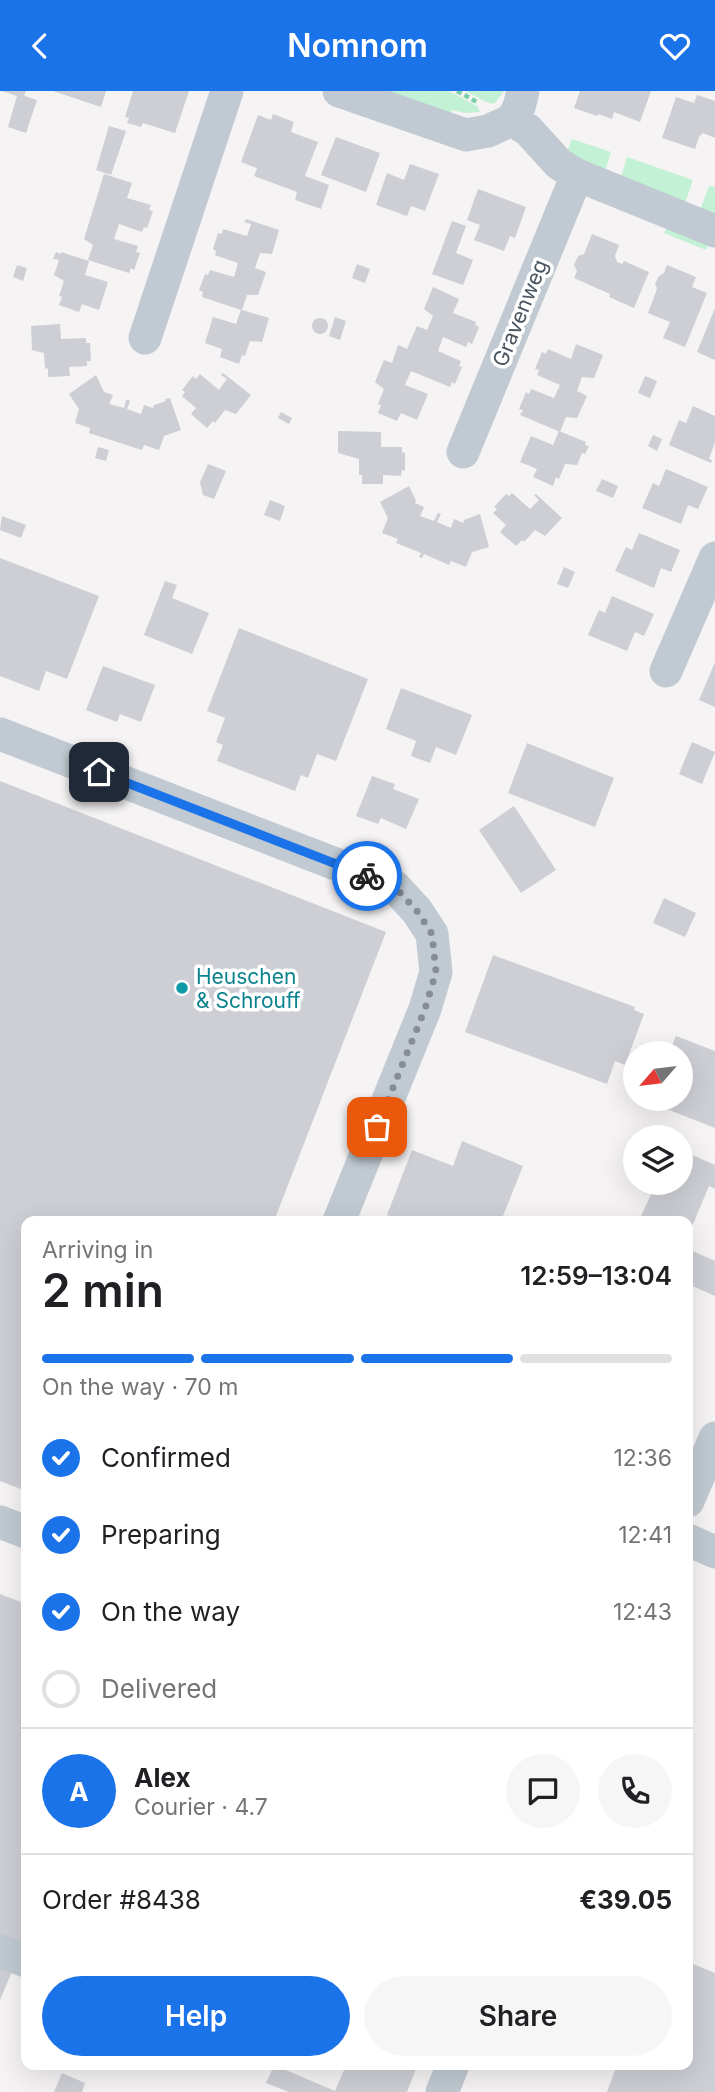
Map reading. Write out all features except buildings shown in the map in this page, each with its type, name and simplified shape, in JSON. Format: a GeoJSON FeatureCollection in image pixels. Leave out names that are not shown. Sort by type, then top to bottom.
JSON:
{"type":"FeatureCollection","features":[{"type":"Feature","properties":{"kind":"street"},"geometry":{"type":"LineString","coordinates":[[145,338],[227,91]]}},
{"type":"Feature","properties":{"kind":"street"},"geometry":{"type":"LineString","coordinates":[[339,91],[466,135],[488,131],[518,105],[528,130],[559,165],[577,175],[715,231]]}},
{"type":"Feature","properties":{"kind":"street","name":"Gravenweg"},"geometry":{"type":"LineString","coordinates":[[463,452],[577,175]]}},
{"type":"Feature","properties":{"kind":"street"},"geometry":{"type":"LineString","coordinates":[[666,671],[715,558]]}},
{"type":"Feature","properties":{"kind":"street"},"geometry":{"type":"LineString","coordinates":[[0,734],[395,887],[417,911],[432,934],[436,972],[425,1009],[341,1216]]}},
{"type":"Feature","properties":{"kind":"street"},"geometry":{"type":"LineString","coordinates":[[693,1489],[715,1438]]}},
{"type":"Feature","properties":{"kind":"street"},"geometry":{"type":"LineString","coordinates":[[0,1522],[21,1530]]}},
{"type":"Feature","properties":{"kind":"street"},"geometry":{"type":"LineString","coordinates":[[693,1542],[715,1552]]}},
{"type":"Feature","properties":{"kind":"street"},"geometry":{"type":"LineString","coordinates":[[0,1951],[21,1959]]}},
{"type":"Feature","properties":{"kind":"street"},"geometry":{"type":"LineString","coordinates":[[442,2092],[451,2070]]}},
{"type":"Feature","properties":{"kind":"green space"},"geometry":{"type":"Polygon","coordinates":[[[382,91],[449,91],[477,106],[480,112],[452,110],[450,116],[382,91]]]}},
{"type":"Feature","properties":{"kind":"green space"},"geometry":{"type":"Polygon","coordinates":[[[465,91],[504,91],[494,104],[465,91]]]}},
{"type":"Feature","properties":{"kind":"green space"},"geometry":{"type":"Polygon","coordinates":[[[572,139],[611,152],[604,174],[565,157],[572,139]]]}},
{"type":"Feature","properties":{"kind":"green space"},"geometry":{"type":"Polygon","coordinates":[[[627,157],[693,180],[684,206],[620,181],[627,157]]]}},
{"type":"Feature","properties":{"kind":"green space"},"geometry":{"type":"Polygon","coordinates":[[[709,186],[715,187],[715,221],[699,213],[709,186]]]}},
{"type":"Feature","properties":{"kind":"green space"},"geometry":{"type":"Polygon","coordinates":[[[669,223],[710,240],[706,250],[664,233],[669,223]]]}},
{"type":"Feature","properties":{"kind":"way so far"},"geometry":{"type":"LineString","coordinates":[[367,876],[395,887],[417,911],[432,934],[436,972],[425,1009],[377,1127]]}},
{"type":"Feature","properties":{"kind":"place","name":"Heuschen & Schrouff"},"geometry":{"type":"Point","coordinates":[182,988]}},
{"type":"Feature","properties":{"kind":"route"},"geometry":{"type":"LineString","coordinates":[[99,772],[367,876]]}}]}
